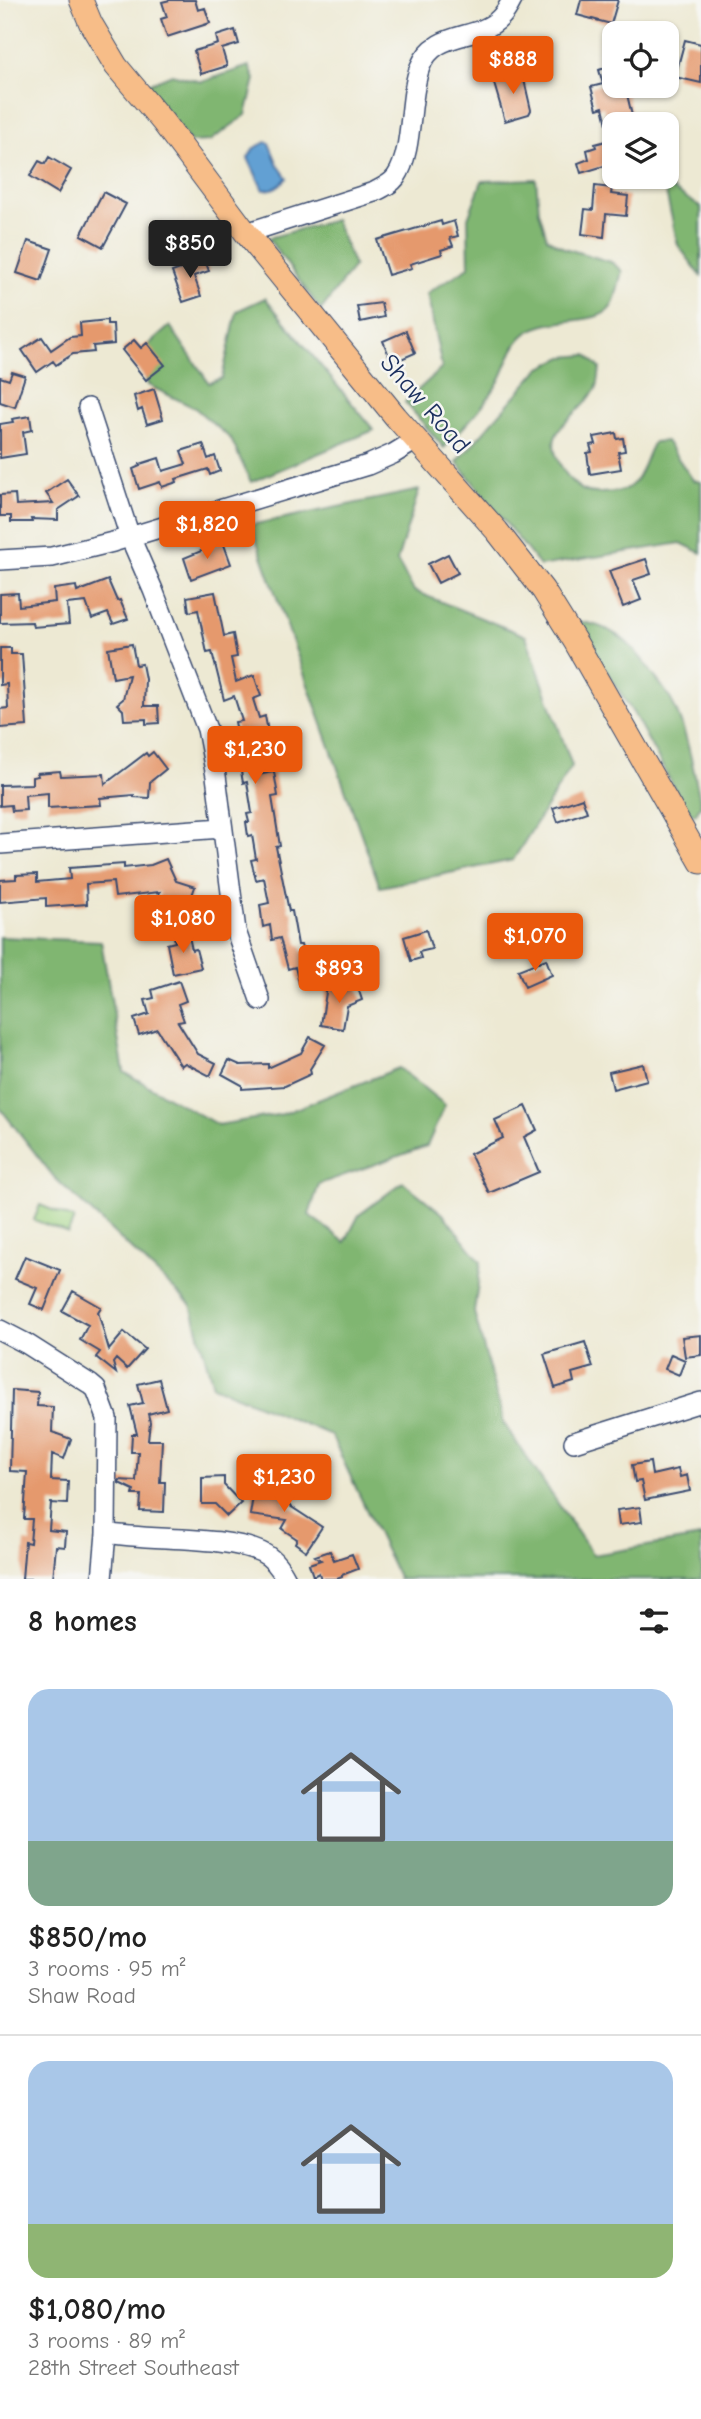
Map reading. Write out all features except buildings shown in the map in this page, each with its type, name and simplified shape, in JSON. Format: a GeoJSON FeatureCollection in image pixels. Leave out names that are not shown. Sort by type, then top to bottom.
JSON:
{"type":"FeatureCollection","features":[{"type":"Feature","properties":{"kind":"main road","name":"Shaw Road"},"geometry":{"type":"LineString","coordinates":[[81,0],[91,24],[116,66],[163,122],[246,233],[416,440],[497,531],[542,590],[576,643],[701,862]]}},
{"type":"Feature","properties":{"kind":"street"},"geometry":{"type":"LineString","coordinates":[[246,233],[387,186],[402,166],[420,66],[428,53],[442,41],[499,20],[512,0]]}},
{"type":"Feature","properties":{"kind":"street"},"geometry":{"type":"LineString","coordinates":[[88,408],[130,537],[207,729],[216,776],[236,931],[260,1000]]}},
{"type":"Feature","properties":{"kind":"street"},"geometry":{"type":"LineString","coordinates":[[0,560],[52,557],[130,537],[368,465],[416,440]]}},
{"type":"Feature","properties":{"kind":"street"},"geometry":{"type":"LineString","coordinates":[[0,844],[222,828]]}},
{"type":"Feature","properties":{"kind":"street"},"geometry":{"type":"LineString","coordinates":[[0,1330],[76,1373],[96,1389],[107,1418],[106,1533],[102,1579]]}},
{"type":"Feature","properties":{"kind":"street"},"geometry":{"type":"LineString","coordinates":[[573,1443],[701,1402]]}},
{"type":"Feature","properties":{"kind":"street"},"geometry":{"type":"LineString","coordinates":[[106,1533],[131,1538],[243,1546],[268,1556],[286,1579]]}},
{"type":"Feature","properties":{"kind":"green space"},"geometry":{"type":"Polygon","coordinates":[[[249,66],[255,79],[246,115],[210,141],[190,142],[146,85],[172,74],[202,82],[249,66]]]}},
{"type":"Feature","properties":{"kind":"green space"},"geometry":{"type":"Polygon","coordinates":[[[536,179],[539,211],[547,238],[564,248],[611,262],[622,271],[615,299],[611,307],[595,317],[543,326],[521,338],[487,399],[444,448],[405,402],[442,368],[427,293],[469,267],[468,218],[482,181],[536,179]]]}},
{"type":"Feature","properties":{"kind":"green space"},"geometry":{"type":"Polygon","coordinates":[[[665,189],[672,189],[701,207],[701,276],[678,245],[665,189]]]}},
{"type":"Feature","properties":{"kind":"green space"},"geometry":{"type":"Polygon","coordinates":[[[335,220],[354,266],[321,310],[268,238],[335,220]]]}},
{"type":"Feature","properties":{"kind":"green space"},"geometry":{"type":"Polygon","coordinates":[[[265,298],[374,430],[251,482],[231,439],[195,408],[148,385],[138,354],[170,326],[209,383],[222,378],[237,311],[265,298]]]}},
{"type":"Feature","properties":{"kind":"green space"},"geometry":{"type":"Polygon","coordinates":[[[587,355],[600,368],[598,384],[555,438],[554,448],[559,462],[569,478],[583,490],[591,493],[618,492],[634,482],[654,442],[666,441],[693,480],[701,482],[701,553],[681,543],[540,566],[457,462],[539,369],[563,357],[587,355]]]}},
{"type":"Feature","properties":{"kind":"green space"},"geometry":{"type":"Polygon","coordinates":[[[419,490],[397,561],[414,591],[526,636],[572,766],[513,860],[380,887],[251,525],[419,490]]]}},
{"type":"Feature","properties":{"kind":"green space"},"geometry":{"type":"Polygon","coordinates":[[[575,621],[609,630],[626,642],[669,696],[677,711],[693,765],[701,805],[695,815],[686,810],[635,716],[575,621]]]}},
{"type":"Feature","properties":{"kind":"green space"},"geometry":{"type":"Polygon","coordinates":[[[0,937],[101,941],[124,1072],[218,1125],[283,1114],[399,1068],[445,1105],[427,1146],[319,1184],[309,1215],[345,1242],[359,1215],[403,1182],[443,1214],[481,1262],[474,1312],[504,1424],[593,1555],[701,1537],[701,1579],[399,1579],[331,1435],[213,1386],[191,1305],[54,1177],[0,1108],[0,937]]]}},
{"type":"Feature","properties":{"kind":"green space"},"geometry":{"type":"Polygon","coordinates":[[[40,1205],[74,1219],[68,1233],[34,1220],[40,1205]]]}},
{"type":"Feature","properties":{"kind":"water"},"geometry":{"type":"Polygon","coordinates":[[[266,142],[287,178],[276,187],[263,190],[248,158],[254,148],[266,142]]]}}]}
